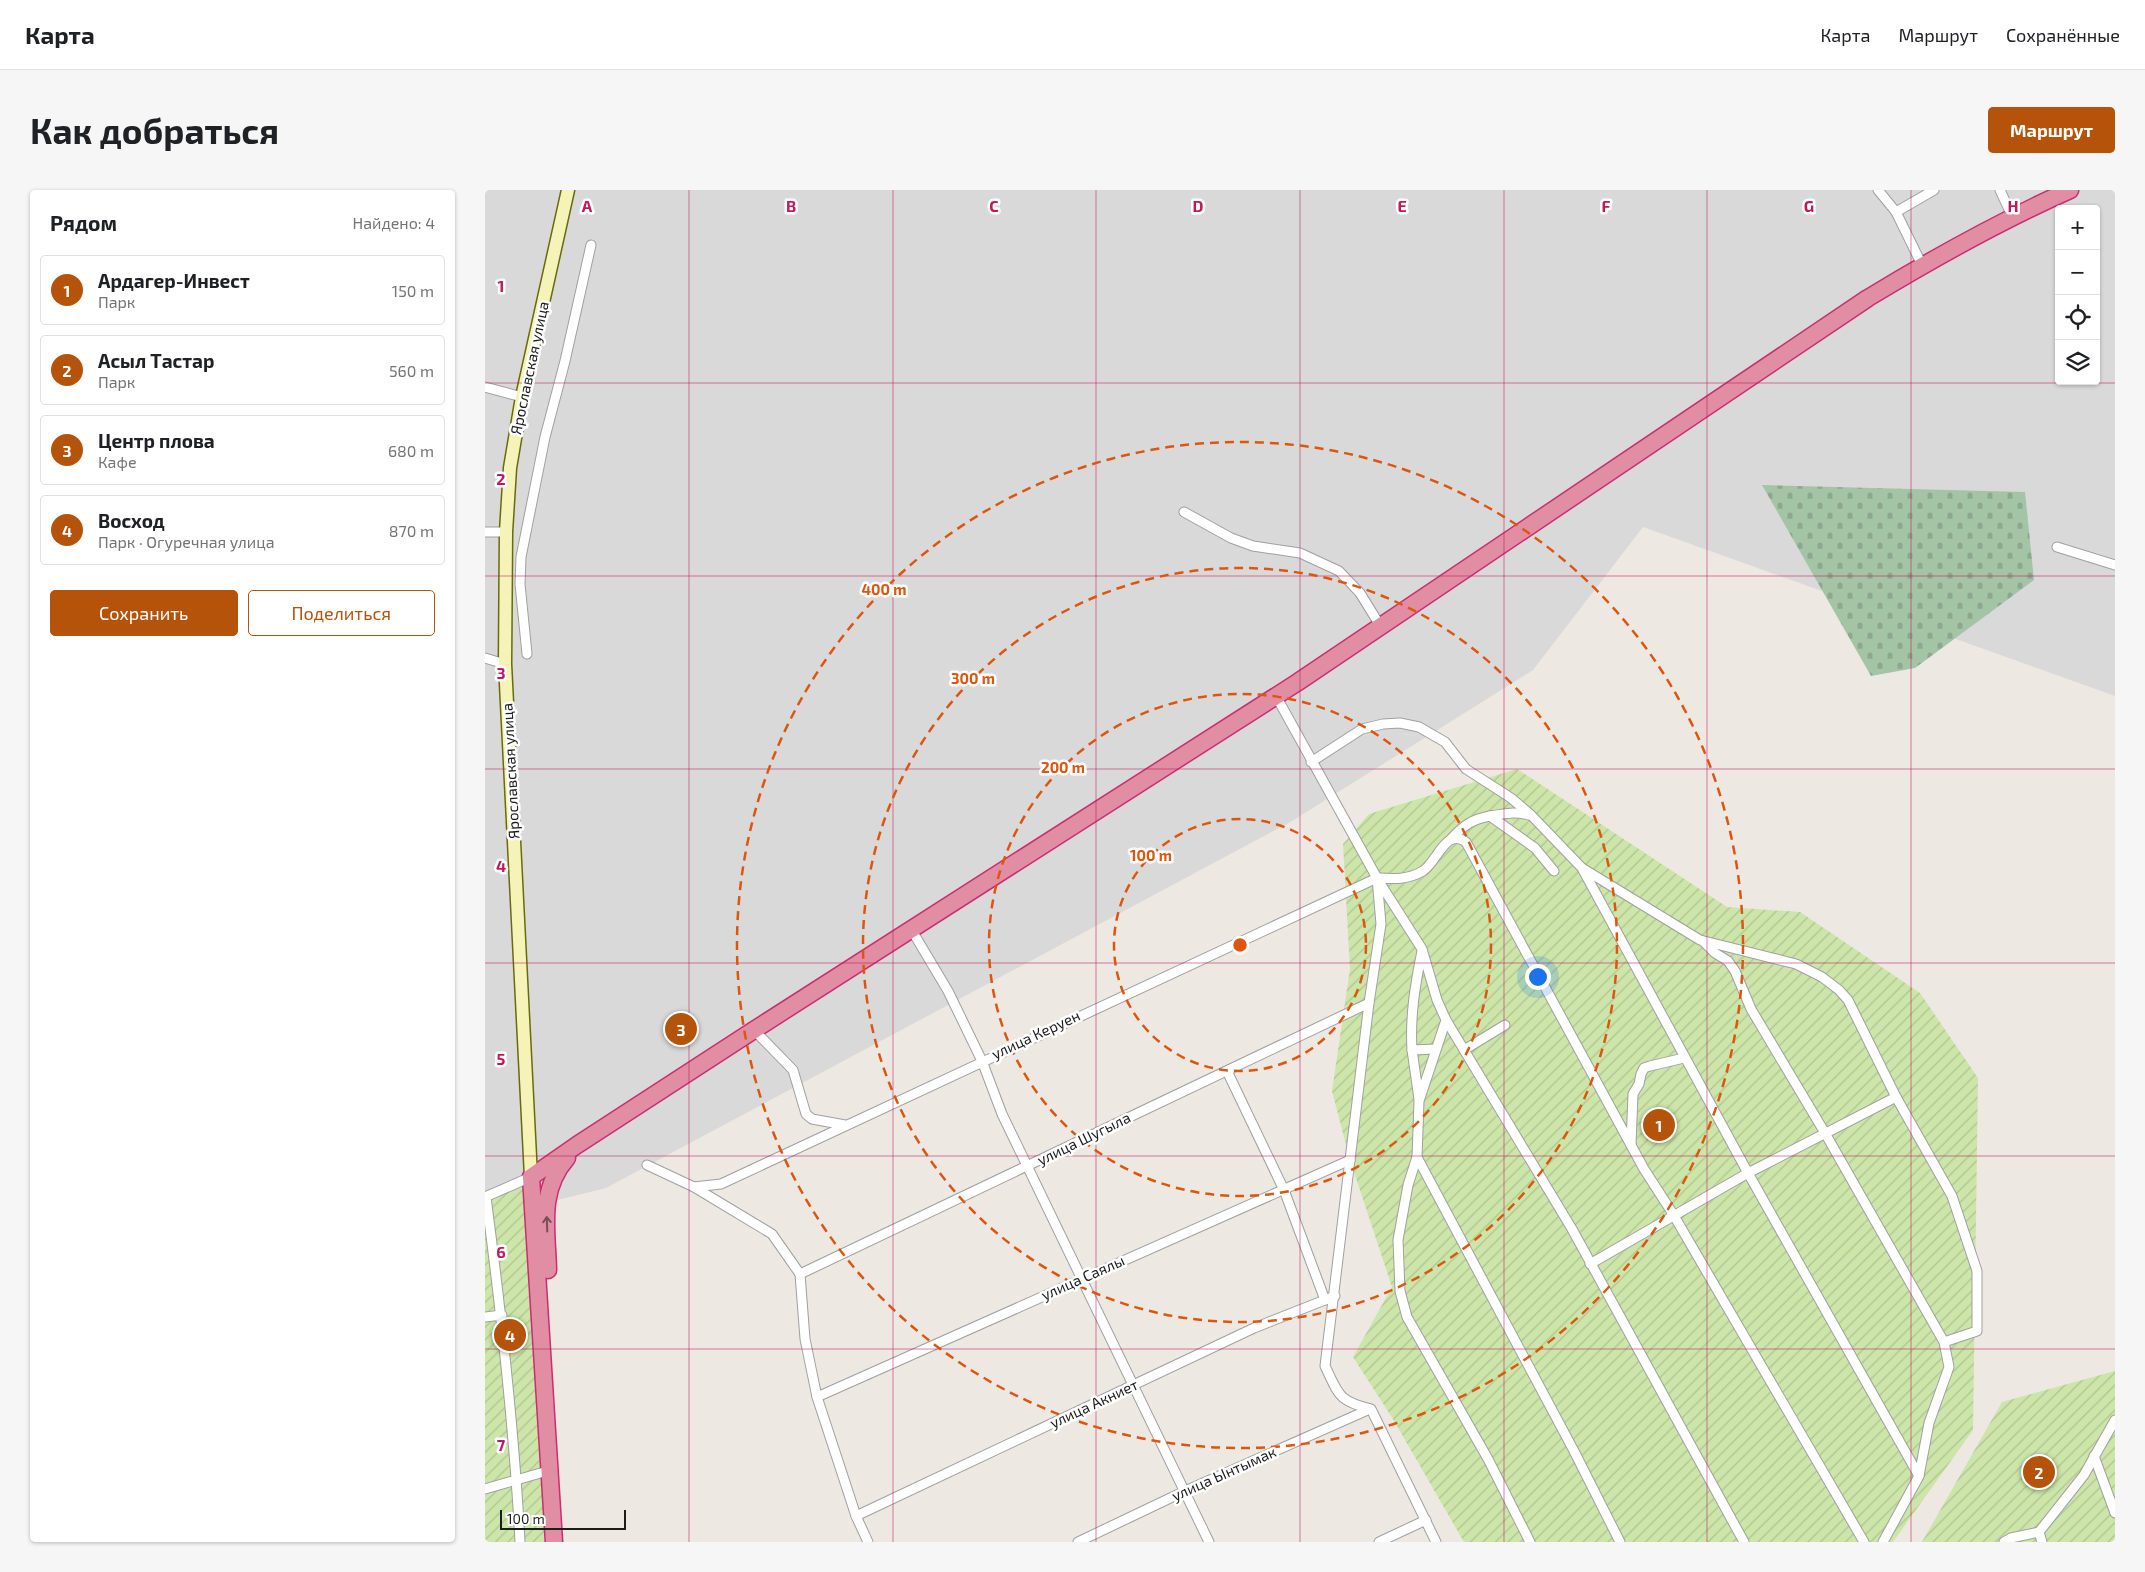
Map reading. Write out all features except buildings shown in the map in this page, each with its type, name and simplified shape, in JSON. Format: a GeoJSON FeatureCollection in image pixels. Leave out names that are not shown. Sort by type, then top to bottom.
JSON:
{"type":"FeatureCollection","features":[{"type":"Feature","properties":{"kind":"highway"},"geometry":{"type":"LineString","coordinates":[[554,1542],[551,1470],[531,1178],[577,1145],[754,1030],[1381,627],[1868,298],[1922,265],[2012,216],[2070,190]]}},
{"type":"Feature","properties":{"kind":"highway"},"geometry":{"type":"LineString","coordinates":[[541,1324],[549,1293],[546,1207],[549,1185],[559,1167],[577,1145]]}},
{"type":"Feature","properties":{"kind":"main road","name":"Ярославская улица"},"geometry":{"type":"LineString","coordinates":[[531,1178],[505,664],[506,532],[510,468],[522,397],[568,190]]}},
{"type":"Feature","properties":{"kind":"street"},"geometry":{"type":"LineString","coordinates":[[1878,190],[1896,212],[1922,265]]}},
{"type":"Feature","properties":{"kind":"street"},"geometry":{"type":"LineString","coordinates":[[1896,212],[1934,190]]}},
{"type":"Feature","properties":{"kind":"street"},"geometry":{"type":"LineString","coordinates":[[2000,190],[2012,216]]}},
{"type":"Feature","properties":{"kind":"street"},"geometry":{"type":"LineString","coordinates":[[527,654],[520,584],[521,557],[545,437],[565,361],[591,245]]}},
{"type":"Feature","properties":{"kind":"street"},"geometry":{"type":"LineString","coordinates":[[485,387],[522,397]]}},
{"type":"Feature","properties":{"kind":"street"},"geometry":{"type":"LineString","coordinates":[[1184,512],[1231,538],[1253,546],[1300,553],[1339,571],[1360,592],[1381,627]]}},
{"type":"Feature","properties":{"kind":"street"},"geometry":{"type":"LineString","coordinates":[[485,532],[506,532]]}},
{"type":"Feature","properties":{"kind":"street"},"geometry":{"type":"LineString","coordinates":[[2057,547],[2115,565]]}},
{"type":"Feature","properties":{"kind":"street"},"geometry":{"type":"LineString","coordinates":[[485,658],[505,664]]}},
{"type":"Feature","properties":{"kind":"street"},"geometry":{"type":"LineString","coordinates":[[1275,696],[1377,878],[1422,949],[1437,1000],[1446,1020],[1535,1167],[1744,1542]]}},
{"type":"Feature","properties":{"kind":"street"},"geometry":{"type":"LineString","coordinates":[[1311,762],[1362,729],[1383,724],[1400,723],[1419,727],[1445,742],[1466,769],[1511,798],[1531,815],[1582,868],[1703,941],[1715,953],[1728,961],[1735,971],[1751,1009],[1825,1132],[1944,1342],[1949,1366],[1929,1423],[1919,1476],[1883,1542]]}},
{"type":"Feature","properties":{"kind":"street"},"geometry":{"type":"LineString","coordinates":[[1377,878],[1401,879],[1424,870],[1432,863],[1444,844],[1464,826],[1474,820],[1507,812],[1531,815]]}},
{"type":"Feature","properties":{"kind":"street"},"geometry":{"type":"LineString","coordinates":[[1490,816],[1535,848],[1555,871]]}},
{"type":"Feature","properties":{"kind":"street"},"geometry":{"type":"LineString","coordinates":[[1449,840],[1461,838],[1466,842],[1644,1169],[1673,1214],[1863,1542]]}},
{"type":"Feature","properties":{"kind":"street"},"geometry":{"type":"LineString","coordinates":[[1582,868],[1684,1058],[1919,1476]]}},
{"type":"Feature","properties":{"kind":"street"},"geometry":{"type":"LineString","coordinates":[[1377,878],[1381,924],[1369,1003],[1335,1296],[1325,1366],[1340,1396],[1352,1404],[1371,1408],[1436,1542]]}},
{"type":"Feature","properties":{"kind":"street","name":"улица Керуен"},"geometry":{"type":"LineString","coordinates":[[694,1187],[721,1184],[982,1060],[1377,878]]}},
{"type":"Feature","properties":{"kind":"street"},"geometry":{"type":"LineString","coordinates":[[911,929],[948,991],[982,1060],[1002,1114],[1209,1542]]}},
{"type":"Feature","properties":{"kind":"street"},"geometry":{"type":"LineString","coordinates":[[1703,941],[1796,964],[1821,977],[1839,990],[1848,1000],[1896,1097],[1952,1196],[1977,1271],[1977,1331],[1944,1342]]}},
{"type":"Feature","properties":{"kind":"street"},"geometry":{"type":"LineString","coordinates":[[1422,949],[1413,994],[1411,1022],[1412,1050],[1419,1101],[1417,1157],[1408,1185],[1399,1240],[1400,1291],[1407,1317],[1487,1459],[1531,1542]]}},
{"type":"Feature","properties":{"kind":"street","name":"улица Шугыла"},"geometry":{"type":"LineString","coordinates":[[800,1274],[1369,1003]]}},
{"type":"Feature","properties":{"kind":"street"},"geometry":{"type":"LineString","coordinates":[[1419,1101],[1446,1020]]}},
{"type":"Feature","properties":{"kind":"street"},"geometry":{"type":"LineString","coordinates":[[1464,1050],[1505,1024]]}},
{"type":"Feature","properties":{"kind":"street"},"geometry":{"type":"LineString","coordinates":[[754,1030],[793,1070],[806,1114],[812,1120],[845,1125]]}},
{"type":"Feature","properties":{"kind":"street"},"geometry":{"type":"LineString","coordinates":[[1412,1050],[1436,1050]]}},
{"type":"Feature","properties":{"kind":"street"},"geometry":{"type":"LineString","coordinates":[[1631,1145],[1633,1094],[1639,1084],[1644,1068],[1684,1058]]}},
{"type":"Feature","properties":{"kind":"street"},"geometry":{"type":"LineString","coordinates":[[1227,1071],[1284,1190],[1325,1300]]}},
{"type":"Feature","properties":{"kind":"street"},"geometry":{"type":"LineString","coordinates":[[1590,1264],[1673,1214],[1748,1173],[1896,1097]]}},
{"type":"Feature","properties":{"kind":"street"},"geometry":{"type":"LineString","coordinates":[[1417,1157],[1574,1451],[1620,1542]]}},
{"type":"Feature","properties":{"kind":"street","name":"улица Саялы"},"geometry":{"type":"LineString","coordinates":[[817,1397],[1350,1160]]}},
{"type":"Feature","properties":{"kind":"street"},"geometry":{"type":"LineString","coordinates":[[647,1165],[694,1187],[772,1234],[800,1274],[805,1338],[817,1397],[856,1516],[868,1542]]}},
{"type":"Feature","properties":{"kind":"street"},"geometry":{"type":"LineString","coordinates":[[519,1542],[517,1480],[502,1315],[485,1197],[531,1178]]}},
{"type":"Feature","properties":{"kind":"street","name":"улица Акниет"},"geometry":{"type":"LineString","coordinates":[[856,1516],[1254,1328],[1335,1296]]}},
{"type":"Feature","properties":{"kind":"street"},"geometry":{"type":"LineString","coordinates":[[485,1317],[502,1315]]}},
{"type":"Feature","properties":{"kind":"street","name":"улица Ынтымак"},"geometry":{"type":"LineString","coordinates":[[1078,1542],[1185,1491],[1371,1408]]}},
{"type":"Feature","properties":{"kind":"street"},"geometry":{"type":"LineString","coordinates":[[2004,1542],[2011,1538],[2039,1532],[2083,1475],[2115,1420]]}},
{"type":"Feature","properties":{"kind":"street"},"geometry":{"type":"LineString","coordinates":[[2094,1456],[2115,1513]]}},
{"type":"Feature","properties":{"kind":"street"},"geometry":{"type":"LineString","coordinates":[[485,1490],[551,1470]]}},
{"type":"Feature","properties":{"kind":"street"},"geometry":{"type":"LineString","coordinates":[[1379,1542],[1425,1520]]}},
{"type":"Feature","properties":{"kind":"street"},"geometry":{"type":"LineString","coordinates":[[2039,1532],[2042,1542]]}},
{"type":"Feature","properties":{"kind":"shaded area"},"geometry":{"type":"Polygon","coordinates":[[[485,190],[2115,190],[2115,696],[1643,527],[1533,670],[1292,821],[606,1188],[485,1218],[485,190]]]}},
{"type":"Feature","properties":{"kind":"green space"},"geometry":{"type":"Polygon","coordinates":[[[1762,485],[2025,492],[2034,580],[1915,668],[1871,676],[1762,485]]]}},
{"type":"Feature","properties":{"kind":"green space"},"geometry":{"type":"Polygon","coordinates":[[[1517,769],[1727,907],[1800,912],[1920,993],[1978,1078],[1973,1430],[1893,1542],[1464,1542],[1393,1419],[1353,1357],[1392,1287],[1350,1160],[1332,1091],[1350,969],[1343,844],[1369,814],[1517,769]]]}},
{"type":"Feature","properties":{"kind":"green space"},"geometry":{"type":"Polygon","coordinates":[[[525,1175],[547,1542],[485,1542],[485,1191],[525,1175]]]}},
{"type":"Feature","properties":{"kind":"green space"},"geometry":{"type":"Polygon","coordinates":[[[2115,1371],[2115,1542],[1922,1542],[2002,1402],[2115,1371]]]}},
{"type":"Feature","properties":{"kind":"place","name":"Центр плова"},"geometry":{"type":"Point","coordinates":[681,1029]}},
{"type":"Feature","properties":{"kind":"place","name":"Ардагер-Инвест"},"geometry":{"type":"Point","coordinates":[1659,1125]}},
{"type":"Feature","properties":{"kind":"place","name":"Восход"},"geometry":{"type":"Point","coordinates":[510,1335]}},
{"type":"Feature","properties":{"kind":"place","name":"Асыл Тастар"},"geometry":{"type":"Point","coordinates":[2039,1472]}}]}
